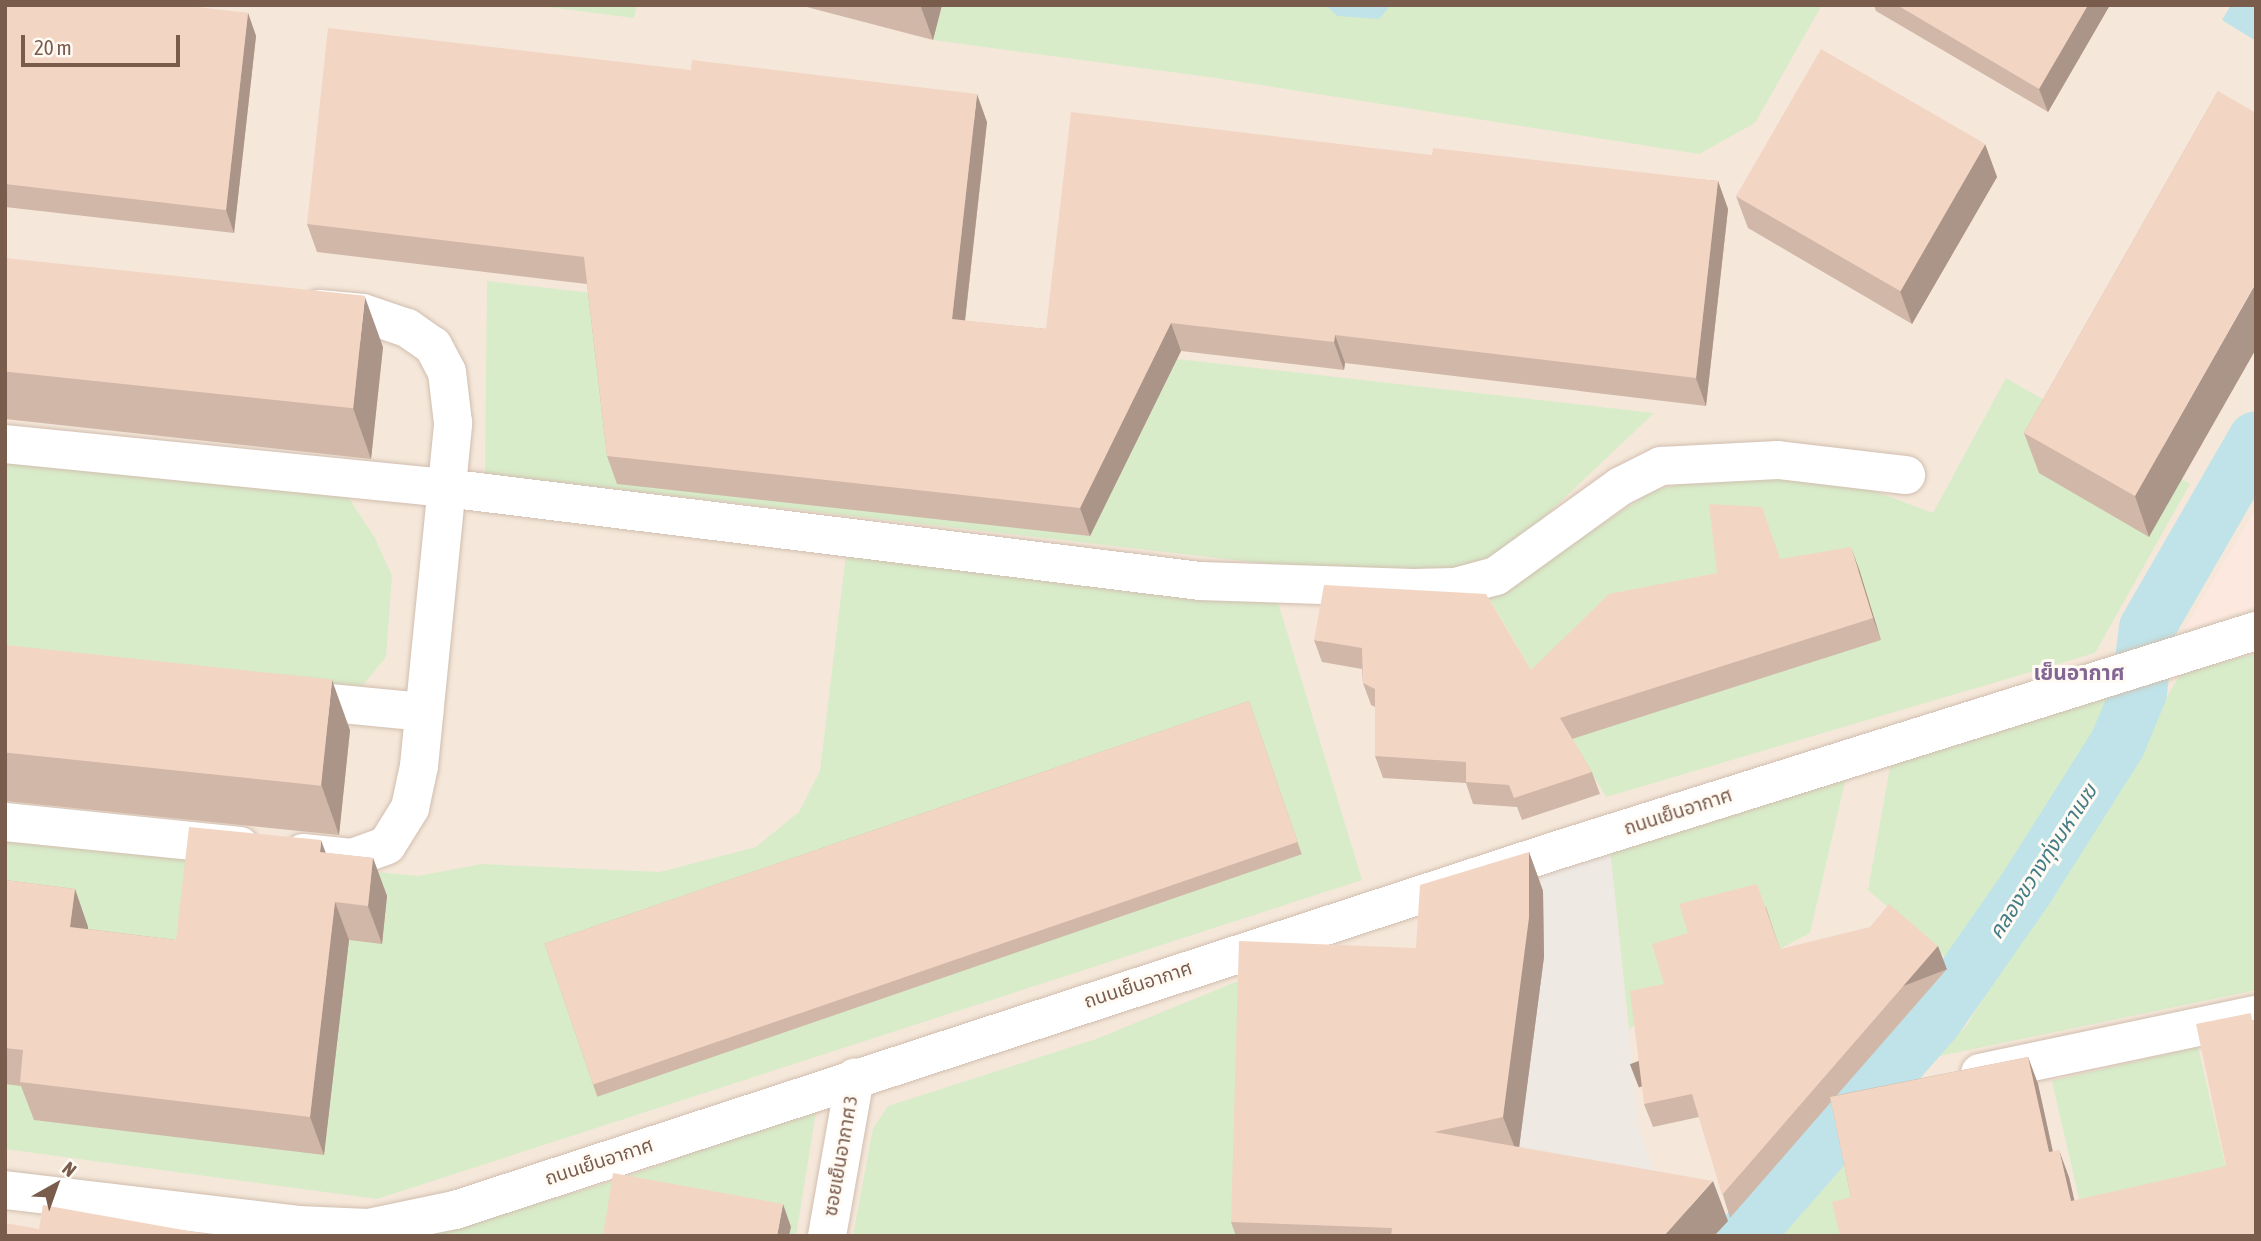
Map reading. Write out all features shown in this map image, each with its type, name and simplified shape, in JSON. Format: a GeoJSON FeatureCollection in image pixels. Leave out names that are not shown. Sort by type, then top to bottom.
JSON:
{"type":"FeatureCollection","features":[{"type":"Feature","properties":{"kind":"street"},"geometry":{"type":"LineString","coordinates":[[5,822],[352,858],[387,845],[410,808],[424,712],[453,423],[447,372],[433,346],[407,328],[363,313],[281,305]]}},
{"type":"Feature","properties":{"kind":"street"},"geometry":{"type":"LineString","coordinates":[[5,444],[446,488],[1200,581],[1413,588],[1455,587],[1496,576],[1621,486],[1661,466],[1778,460],[1906,475]]}},
{"type":"Feature","properties":{"kind":"street","name":"ถนนเย็นอากาศ"},"geometry":{"type":"LineString","coordinates":[[5,1190],[298,1225],[368,1228],[455,1210],[855,1077],[2256,631]]}},
{"type":"Feature","properties":{"kind":"street"},"geometry":{"type":"LineString","coordinates":[[248,695],[424,712]]}},
{"type":"Feature","properties":{"kind":"street"},"geometry":{"type":"LineString","coordinates":[[1950,1080],[2256,1015]]}},
{"type":"Feature","properties":{"kind":"street","name":"ซอยเย็นอากาศ 3"},"geometry":{"type":"LineString","coordinates":[[827,1236],[855,1077]]}},
{"type":"Feature","properties":{"kind":"shaded area"},"geometry":{"type":"Polygon","coordinates":[[[5,5],[2256,5],[2256,1236],[5,1236],[5,5]]]}},
{"type":"Feature","properties":{"kind":"shaded area"},"geometry":{"type":"Polygon","coordinates":[[[2256,509],[2256,606],[2184,630],[2256,509]]]}},
{"type":"Feature","properties":{"kind":"shaded area"},"geometry":{"type":"Polygon","coordinates":[[[1610,848],[1639,1131],[1680,1236],[1400,1236],[1427,918],[1610,848]]]}},
{"type":"Feature","properties":{"kind":"green space"},"geometry":{"type":"Polygon","coordinates":[[[532,5],[637,5],[634,18],[532,5]]]}},
{"type":"Feature","properties":{"kind":"green space"},"geometry":{"type":"Polygon","coordinates":[[[942,5],[1822,5],[1755,123],[1699,154],[1216,78],[933,40],[942,5]]]}},
{"type":"Feature","properties":{"kind":"green space"},"geometry":{"type":"Polygon","coordinates":[[[487,281],[1654,413],[1499,560],[1445,584],[485,474],[487,281]]]}},
{"type":"Feature","properties":{"kind":"green space"},"geometry":{"type":"Polygon","coordinates":[[[2006,378],[2190,484],[2095,653],[1606,797],[1489,598],[1654,490],[1707,479],[1782,478],[1869,489],[1933,513],[2006,378]]]}},
{"type":"Feature","properties":{"kind":"green space"},"geometry":{"type":"Polygon","coordinates":[[[5,462],[348,497],[375,538],[392,576],[386,657],[362,686],[5,650],[5,462]]]}},
{"type":"Feature","properties":{"kind":"green space"},"geometry":{"type":"Polygon","coordinates":[[[846,554],[1277,599],[1362,880],[377,1199],[5,1149],[5,837],[418,876],[482,864],[660,872],[756,847],[799,812],[820,771],[846,554]]]}},
{"type":"Feature","properties":{"kind":"green space"},"geometry":{"type":"Polygon","coordinates":[[[2256,654],[2256,990],[1935,1057],[1967,1025],[2182,672],[2256,654]]]}},
{"type":"Feature","properties":{"kind":"green space"},"geometry":{"type":"Polygon","coordinates":[[[2127,683],[2126,708],[2114,735],[1959,969],[1868,890],[1892,756],[2127,683]]]}},
{"type":"Feature","properties":{"kind":"green space"},"geometry":{"type":"Polygon","coordinates":[[[1848,769],[1810,933],[1629,1029],[1610,848],[1848,769]]]}},
{"type":"Feature","properties":{"kind":"green space"},"geometry":{"type":"Polygon","coordinates":[[[1238,981],[1242,1236],[853,1236],[873,1128],[888,1106],[1096,1039],[1238,981]]]}},
{"type":"Feature","properties":{"kind":"green space"},"geometry":{"type":"Polygon","coordinates":[[[2198,1047],[2230,1186],[2084,1220],[2052,1081],[2198,1047]]]}},
{"type":"Feature","properties":{"kind":"green space"},"geometry":{"type":"Polygon","coordinates":[[[817,1106],[796,1236],[426,1236],[621,1179],[817,1106]]]}},
{"type":"Feature","properties":{"kind":"green space"},"geometry":{"type":"Polygon","coordinates":[[[1878,1112],[1888,1236],[1779,1236],[1812,1198],[1878,1112]]]}},
{"type":"Feature","properties":{"kind":"water"},"geometry":{"type":"Polygon","coordinates":[[[1326,5],[1391,5],[1379,19],[1337,16],[1326,5]]]}},
{"type":"Feature","properties":{"kind":"water"},"geometry":{"type":"Polygon","coordinates":[[[2231,5],[2256,5],[2256,41],[2222,20],[2231,5]]]}},
{"type":"Feature","properties":{"kind":"building"},"geometry":{"type":"Polygon","coordinates":[[[5,5],[182,5],[248,13],[226,210],[5,184],[5,5]]]}},
{"type":"Feature","properties":{"kind":"building"},"geometry":{"type":"Polygon","coordinates":[[[1897,5],[2088,5],[2039,89],[1897,5]]]}},
{"type":"Feature","properties":{"kind":"building"},"geometry":{"type":"Polygon","coordinates":[[[328,28],[691,70],[692,60],[977,94],[952,319],[1046,329],[1071,112],[1432,155],[1433,148],[1718,181],[1696,378],[1335,335],[1334,342],[1171,323],[1080,508],[607,456],[584,257],[307,224],[328,28]]]}},
{"type":"Feature","properties":{"kind":"building"},"geometry":{"type":"Polygon","coordinates":[[[1821,49],[1986,144],[1901,291],[1736,196],[1821,49]]]}},
{"type":"Feature","properties":{"kind":"building"},"geometry":{"type":"Polygon","coordinates":[[[2218,91],[2256,113],[2256,283],[2135,496],[2024,433],[2218,91]]]}},
{"type":"Feature","properties":{"kind":"building"},"geometry":{"type":"Polygon","coordinates":[[[5,258],[365,296],[353,408],[5,372],[5,258]]]}},
{"type":"Feature","properties":{"kind":"building"},"geometry":{"type":"Polygon","coordinates":[[[1709,504],[1762,507],[1780,559],[1851,547],[1873,618],[1560,718],[1592,772],[1514,798],[1509,785],[1466,782],[1466,762],[1375,756],[1375,689],[1363,683],[1362,648],[1314,640],[1324,585],[1486,594],[1531,670],[1609,594],[1717,573],[1709,504]]]}},
{"type":"Feature","properties":{"kind":"building"},"geometry":{"type":"Polygon","coordinates":[[[5,645],[332,679],[321,786],[5,753],[5,645]]]}},
{"type":"Feature","properties":{"kind":"building"},"geometry":{"type":"Polygon","coordinates":[[[1249,701],[1298,842],[593,1084],[545,944],[1249,701]]]}},
{"type":"Feature","properties":{"kind":"building"},"geometry":{"type":"Polygon","coordinates":[[[189,827],[321,840],[320,852],[373,858],[368,906],[335,902],[310,1117],[20,1082],[23,1050],[5,1048],[5,880],[75,889],[70,927],[176,940],[189,827]]]}},
{"type":"Feature","properties":{"kind":"building"},"geometry":{"type":"Polygon","coordinates":[[[1529,852],[1529,918],[1503,1117],[1434,1132],[1713,1181],[1664,1236],[1391,1236],[1392,1228],[1231,1222],[1239,941],[1416,948],[1420,885],[1529,852]]]}},
{"type":"Feature","properties":{"kind":"building"},"geometry":{"type":"Polygon","coordinates":[[[1757,884],[1780,949],[1870,927],[1889,904],[1938,946],[1722,1195],[1692,1094],[1644,1104],[1630,991],[1664,984],[1652,944],[1688,933],[1679,904],[1757,884]]]}},
{"type":"Feature","properties":{"kind":"building"},"geometry":{"type":"Polygon","coordinates":[[[2251,1013],[2252,1020],[2256,1019],[2256,1236],[1840,1236],[1832,1202],[1851,1197],[1830,1097],[2028,1057],[2049,1152],[2059,1150],[2071,1201],[2226,1166],[2196,1024],[2251,1013]]]}},
{"type":"Feature","properties":{"kind":"building"},"geometry":{"type":"Polygon","coordinates":[[[613,1173],[783,1204],[777,1236],[603,1236],[613,1173]]]}},
{"type":"Feature","properties":{"kind":"building"},"geometry":{"type":"Polygon","coordinates":[[[43,1205],[217,1236],[5,1236],[5,1223],[39,1229],[43,1205]]]}},
{"type":"Feature","properties":{"kind":"waterway","name":"คลองขวางทุ่งมหาเมฆ"},"geometry":{"type":"LineString","coordinates":[[1745,1236],[1935,1019],[2027,887],[2118,743],[2139,692],[2147,628],[2256,439]]}},
{"type":"Feature","properties":{"kind":"district","name":"เย็นอากาศ"},"geometry":{"type":"Point","coordinates":[2079,672]}}]}
